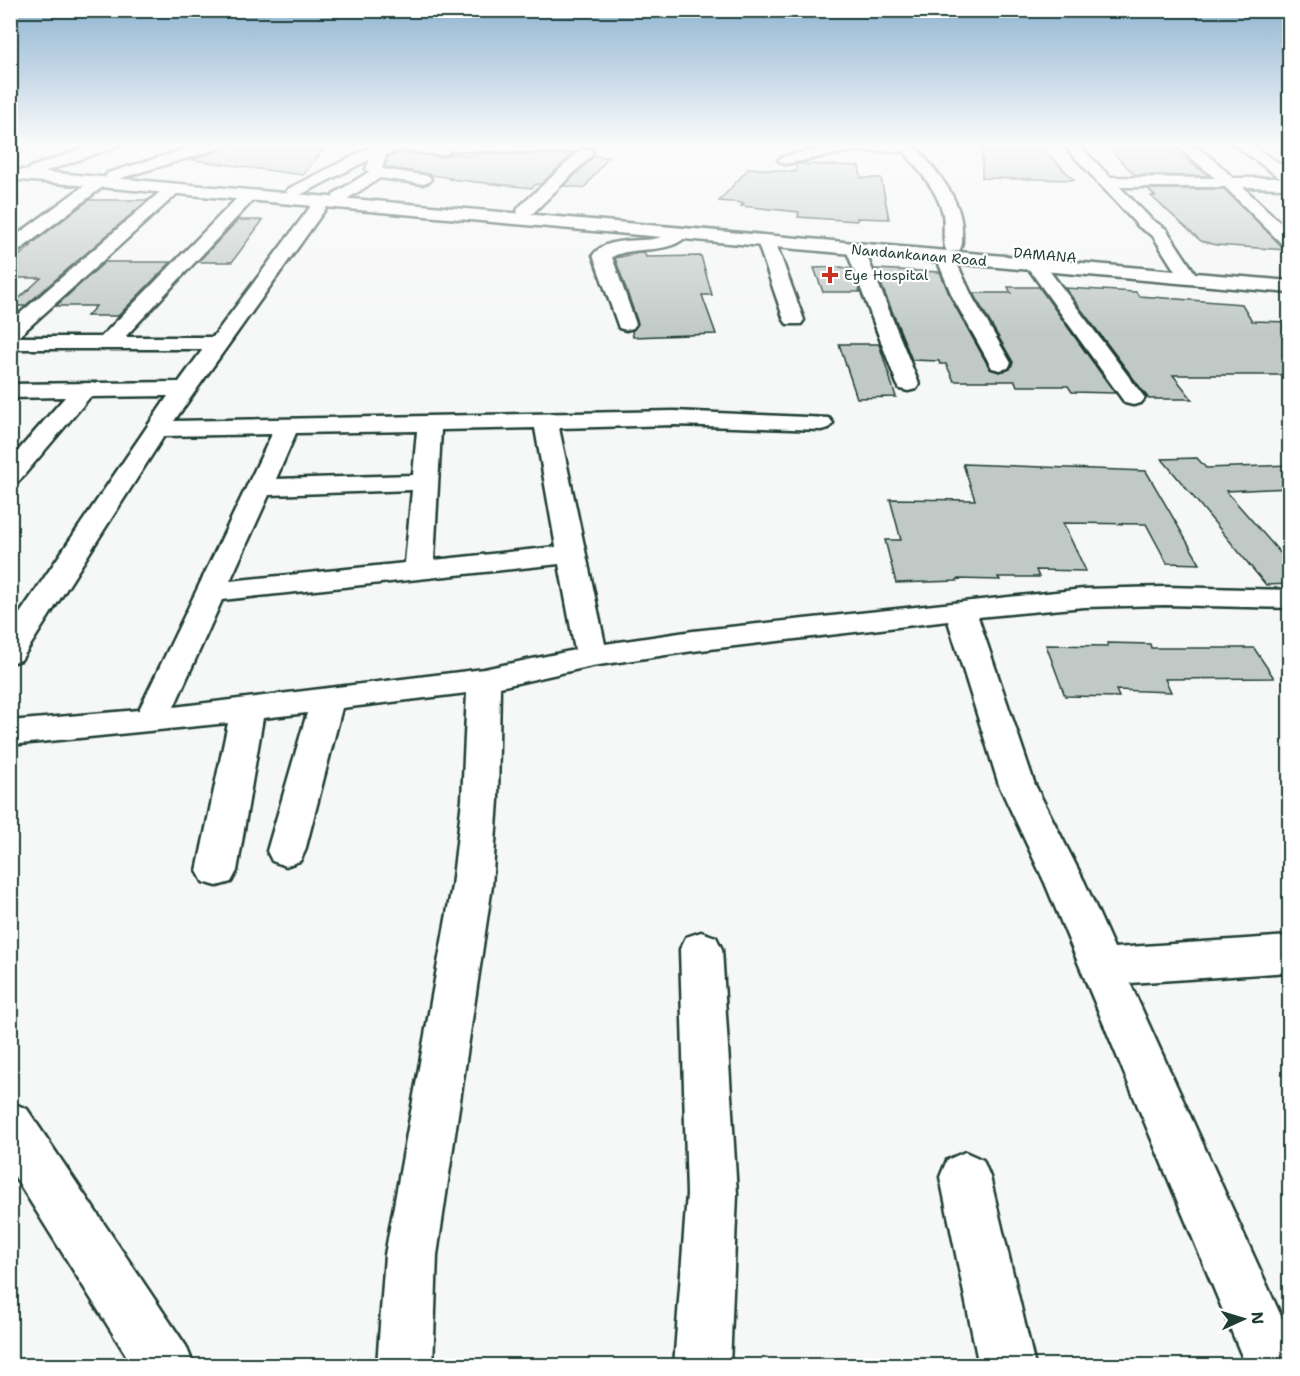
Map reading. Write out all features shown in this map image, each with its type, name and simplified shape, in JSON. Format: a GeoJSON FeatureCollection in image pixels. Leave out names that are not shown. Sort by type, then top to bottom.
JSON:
{"type":"FeatureCollection","features":[{"type":"Feature","properties":{"kind":"street"},"geometry":{"type":"LineString","coordinates":[[10,249],[67,207]]}},
{"type":"Feature","properties":{"kind":"street"},"geometry":{"type":"LineString","coordinates":[[10,333],[152,207]]}},
{"type":"Feature","properties":{"kind":"street"},"geometry":{"type":"LineString","coordinates":[[107,343],[237,207]]}},
{"type":"Feature","properties":{"kind":"street"},"geometry":{"type":"LineString","coordinates":[[10,653],[156,429],[212,352],[326,207]]}},
{"type":"Feature","properties":{"kind":"street","name":"Nandankanan Road"},"geometry":{"type":"LineString","coordinates":[[416,207],[766,242],[855,249],[949,252],[1035,265],[1160,270],[1191,265],[1290,286]]}},
{"type":"Feature","properties":{"kind":"street","name":"DAMANA"},"geometry":{"type":"LineString","coordinates":[[454,207],[949,252],[1108,260],[1160,270]]}},
{"type":"Feature","properties":{"kind":"street"},"geometry":{"type":"LineString","coordinates":[[525,212],[529,207]]}},
{"type":"Feature","properties":{"kind":"street"},"geometry":{"type":"LineString","coordinates":[[950,207],[954,220],[949,252],[963,298],[1000,363]]}},
{"type":"Feature","properties":{"kind":"street"},"geometry":{"type":"LineString","coordinates":[[1129,207],[1145,223],[1150,248],[1160,270]]}},
{"type":"Feature","properties":{"kind":"street"},"geometry":{"type":"LineString","coordinates":[[1253,207],[1290,241]]}},
{"type":"Feature","properties":{"kind":"street"},"geometry":{"type":"LineString","coordinates":[[1265,219],[1290,219]]}},
{"type":"Feature","properties":{"kind":"street"},"geometry":{"type":"LineString","coordinates":[[627,324],[602,255],[625,245],[667,243],[680,233]]}},
{"type":"Feature","properties":{"kind":"street"},"geometry":{"type":"LineString","coordinates":[[766,242],[794,320]]}},
{"type":"Feature","properties":{"kind":"street"},"geometry":{"type":"LineString","coordinates":[[1108,260],[1150,248],[1191,265],[1250,274],[1290,277]]}},
{"type":"Feature","properties":{"kind":"street"},"geometry":{"type":"LineString","coordinates":[[855,249],[908,384]]}},
{"type":"Feature","properties":{"kind":"street"},"geometry":{"type":"LineString","coordinates":[[1035,265],[1133,398]]}},
{"type":"Feature","properties":{"kind":"street"},"geometry":{"type":"LineString","coordinates":[[10,343],[107,343],[212,352]]}},
{"type":"Feature","properties":{"kind":"street"},"geometry":{"type":"LineString","coordinates":[[10,362],[212,352]]}},
{"type":"Feature","properties":{"kind":"street"},"geometry":{"type":"LineString","coordinates":[[10,390],[185,389]]}},
{"type":"Feature","properties":{"kind":"street"},"geometry":{"type":"LineString","coordinates":[[10,476],[84,390]]}},
{"type":"Feature","properties":{"kind":"street"},"geometry":{"type":"LineString","coordinates":[[156,429],[710,418],[820,423]]}},
{"type":"Feature","properties":{"kind":"street"},"geometry":{"type":"LineString","coordinates":[[545,420],[592,656]]}},
{"type":"Feature","properties":{"kind":"street"},"geometry":{"type":"LineString","coordinates":[[419,570],[430,422]]}},
{"type":"Feature","properties":{"kind":"street"},"geometry":{"type":"LineString","coordinates":[[151,720],[288,425]]}},
{"type":"Feature","properties":{"kind":"street"},"geometry":{"type":"LineString","coordinates":[[10,444],[38,444]]}},
{"type":"Feature","properties":{"kind":"street"},"geometry":{"type":"LineString","coordinates":[[260,487],[426,482]]}},
{"type":"Feature","properties":{"kind":"street"},"geometry":{"type":"LineString","coordinates":[[211,592],[571,554]]}},
{"type":"Feature","properties":{"kind":"street"},"geometry":{"type":"LineString","coordinates":[[10,733],[151,720],[484,680],[592,656],[693,641],[960,610],[1083,598],[1166,596],[1285,604]]}},
{"type":"Feature","properties":{"kind":"street"},"geometry":{"type":"LineString","coordinates":[[960,610],[1017,785],[1065,884],[1274,1365]]}},
{"type":"Feature","properties":{"kind":"street"},"geometry":{"type":"LineString","coordinates":[[405,1365],[411,1255],[472,886],[480,800],[484,680]]}},
{"type":"Feature","properties":{"kind":"street"},"geometry":{"type":"LineString","coordinates":[[286,851],[328,699]]}},
{"type":"Feature","properties":{"kind":"street"},"geometry":{"type":"LineString","coordinates":[[217,871],[248,709]]}},
{"type":"Feature","properties":{"kind":"street"},"geometry":{"type":"LineString","coordinates":[[702,948],[712,1194],[702,1365]]}},
{"type":"Feature","properties":{"kind":"street"},"geometry":{"type":"LineString","coordinates":[[1100,967],[1290,954]]}},
{"type":"Feature","properties":{"kind":"street"},"geometry":{"type":"LineString","coordinates":[[10,1125],[166,1365]]}},
{"type":"Feature","properties":{"kind":"street"},"geometry":{"type":"LineString","coordinates":[[964,1177],[1007,1365]]}},
{"type":"Feature","properties":{"kind":"building"},"geometry":{"type":"Polygon","coordinates":[[[80,207],[140,207],[25,306],[11,306],[41,278],[10,278],[10,263],[31,246],[29,246],[80,207]]]}},
{"type":"Feature","properties":{"kind":"building"},"geometry":{"type":"Polygon","coordinates":[[[753,207],[887,207],[889,219],[857,218],[857,221],[798,217],[799,212],[753,207]]]}},
{"type":"Feature","properties":{"kind":"building"},"geometry":{"type":"Polygon","coordinates":[[[1163,207],[1243,207],[1287,250],[1216,245],[1201,241],[1163,207]]]}},
{"type":"Feature","properties":{"kind":"building"},"geometry":{"type":"Polygon","coordinates":[[[238,220],[263,220],[232,262],[198,262],[238,220]]]}},
{"type":"Feature","properties":{"kind":"building"},"geometry":{"type":"Polygon","coordinates":[[[644,252],[646,257],[701,256],[712,295],[702,295],[716,334],[633,337],[632,331],[638,323],[615,258],[644,252]]]}},
{"type":"Feature","properties":{"kind":"building"},"geometry":{"type":"Polygon","coordinates":[[[105,262],[171,262],[118,316],[87,316],[96,306],[56,306],[105,262]]]}},
{"type":"Feature","properties":{"kind":"building"},"geometry":{"type":"Polygon","coordinates":[[[814,268],[851,269],[860,292],[823,292],[814,268]]]}},
{"type":"Feature","properties":{"kind":"building"},"geometry":{"type":"Polygon","coordinates":[[[875,269],[940,272],[951,299],[990,369],[999,372],[1010,369],[1013,362],[973,293],[1011,293],[1008,287],[1039,287],[1115,393],[1072,392],[1068,386],[1017,386],[1015,381],[954,381],[946,364],[940,364],[939,361],[912,360],[875,269]]]}},
{"type":"Feature","properties":{"kind":"building"},"geometry":{"type":"Polygon","coordinates":[[[1065,288],[1136,292],[1139,296],[1242,304],[1252,321],[1290,322],[1290,375],[1173,375],[1192,399],[1149,399],[1065,288]]]}},
{"type":"Feature","properties":{"kind":"building"},"geometry":{"type":"Polygon","coordinates":[[[839,344],[879,344],[896,397],[857,398],[839,344]]]}},
{"type":"Feature","properties":{"kind":"building"},"geometry":{"type":"Polygon","coordinates":[[[1197,458],[1206,468],[1290,465],[1290,488],[1226,491],[1290,564],[1290,584],[1266,585],[1162,459],[1197,458]]]}},
{"type":"Feature","properties":{"kind":"building"},"geometry":{"type":"Polygon","coordinates":[[[963,464],[1146,471],[1200,564],[1167,563],[1146,524],[1063,523],[1086,571],[1036,570],[1039,577],[896,583],[885,540],[901,540],[890,499],[975,500],[963,464]]]}},
{"type":"Feature","properties":{"kind":"building"},"geometry":{"type":"Polygon","coordinates":[[[1107,643],[1150,644],[1151,648],[1254,648],[1274,678],[1165,679],[1171,692],[1116,690],[1119,697],[1065,696],[1046,645],[1108,646],[1107,643]]]}},
{"type":"Feature","properties":{"kind":"place","name":"Eye Hospital"},"geometry":{"type":"Point","coordinates":[830,275]}}]}
